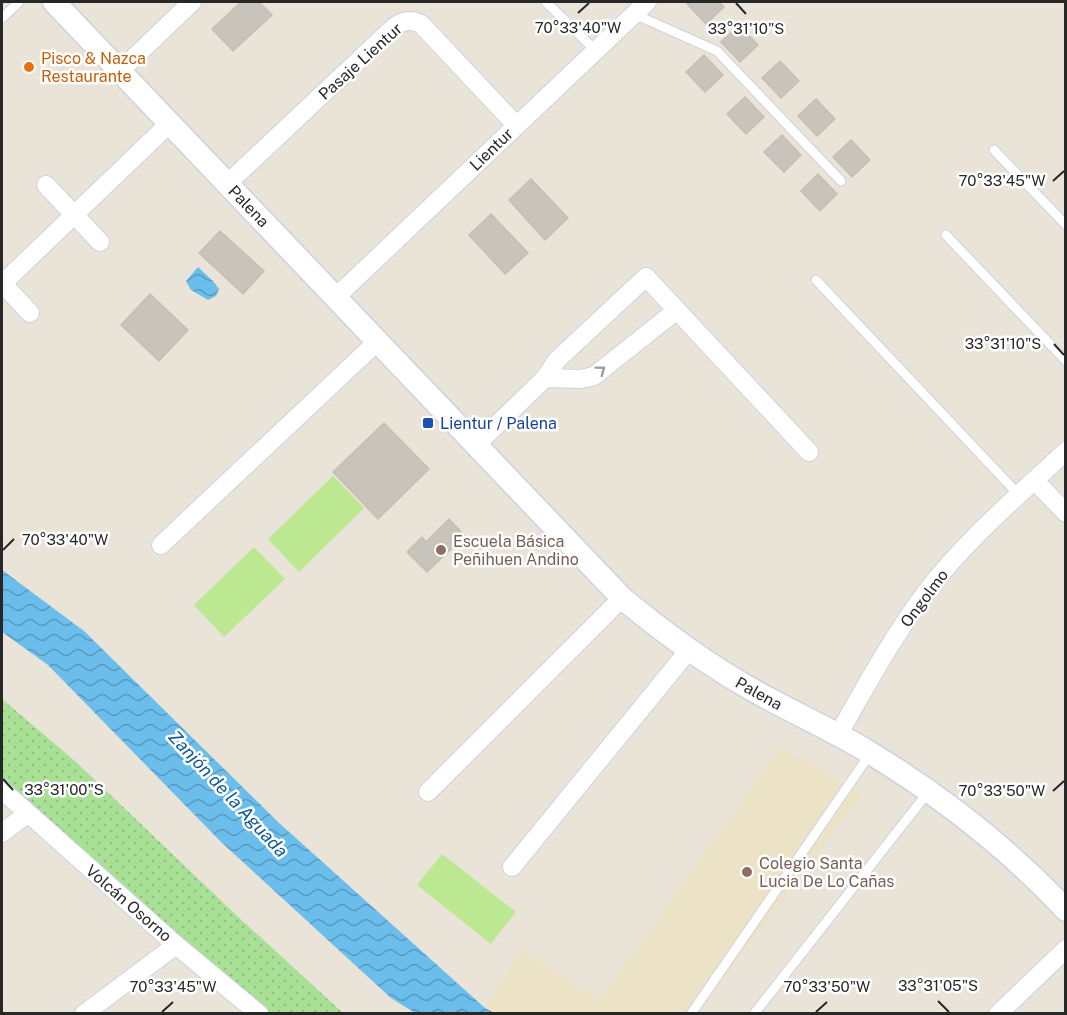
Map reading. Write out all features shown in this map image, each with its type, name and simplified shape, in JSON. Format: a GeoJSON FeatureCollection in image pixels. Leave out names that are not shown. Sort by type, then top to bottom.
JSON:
{"type":"FeatureCollection","features":[{"type":"Feature","properties":{"kind":"street","name":"Palena"},"geometry":{"type":"LineString","coordinates":[[54,2],[622,598],[689,650],[751,689],[870,753],[929,791],[1000,847],[1065,910]]}},
{"type":"Feature","properties":{"kind":"street"},"geometry":{"type":"LineString","coordinates":[[120,70],[192,2]]}},
{"type":"Feature","properties":{"kind":"street","name":"Lientur"},"geometry":{"type":"LineString","coordinates":[[336,297],[641,8]]}},
{"type":"Feature","properties":{"kind":"street","name":"Pasaje Lientur"},"geometry":{"type":"LineString","coordinates":[[228,183],[394,27],[404,21],[410,20],[421,24],[516,125]]}},
{"type":"Feature","properties":{"kind":"street"},"geometry":{"type":"LineString","coordinates":[[30,313],[2,284],[170,123]]}},
{"type":"Feature","properties":{"kind":"street"},"geometry":{"type":"LineString","coordinates":[[46,185],[100,242]]}},
{"type":"Feature","properties":{"kind":"street"},"geometry":{"type":"LineString","coordinates":[[476,445],[545,378],[557,360],[646,277],[809,452]]}},
{"type":"Feature","properties":{"kind":"street"},"geometry":{"type":"LineString","coordinates":[[545,378],[581,379],[594,376],[677,310]]}},
{"type":"Feature","properties":{"kind":"street"},"geometry":{"type":"LineString","coordinates":[[161,545],[378,341]]}},
{"type":"Feature","properties":{"kind":"street","name":"Ongolmo"},"geometry":{"type":"LineString","coordinates":[[838,735],[903,625],[928,590],[971,542],[1065,451]]}},
{"type":"Feature","properties":{"kind":"street"},"geometry":{"type":"LineString","coordinates":[[1035,481],[1065,513]]}},
{"type":"Feature","properties":{"kind":"street"},"geometry":{"type":"LineString","coordinates":[[428,792],[622,598]]}},
{"type":"Feature","properties":{"kind":"street"},"geometry":{"type":"LineString","coordinates":[[512,867],[689,650]]}},
{"type":"Feature","properties":{"kind":"street","name":"Volcán Osorno"},"geometry":{"type":"LineString","coordinates":[[2,790],[176,945],[259,1014]]}},
{"type":"Feature","properties":{"kind":"street"},"geometry":{"type":"LineString","coordinates":[[2,833],[27,814]]}},
{"type":"Feature","properties":{"kind":"street"},"geometry":{"type":"LineString","coordinates":[[84,1014],[176,945]]}},
{"type":"Feature","properties":{"kind":"street"},"geometry":{"type":"LineString","coordinates":[[998,1014],[1065,949]]}},
{"type":"Feature","properties":{"kind":"lane"},"geometry":{"type":"LineString","coordinates":[[2,18],[19,2]]}},
{"type":"Feature","properties":{"kind":"lane"},"geometry":{"type":"LineString","coordinates":[[546,2],[595,50]]}},
{"type":"Feature","properties":{"kind":"lane"},"geometry":{"type":"LineString","coordinates":[[641,8],[717,51],[841,181]]}},
{"type":"Feature","properties":{"kind":"lane"},"geometry":{"type":"LineString","coordinates":[[994,150],[1065,225]]}},
{"type":"Feature","properties":{"kind":"lane"},"geometry":{"type":"LineString","coordinates":[[946,235],[1065,361]]}},
{"type":"Feature","properties":{"kind":"lane"},"geometry":{"type":"LineString","coordinates":[[816,280],[1019,495]]}},
{"type":"Feature","properties":{"kind":"lane"},"geometry":{"type":"LineString","coordinates":[[691,1014],[870,753]]}},
{"type":"Feature","properties":{"kind":"lane"},"geometry":{"type":"LineString","coordinates":[[754,1014],[929,791]]}},
{"type":"Feature","properties":{"kind":"shaded area","name":"Colegio Santa Lucia De Lo Cañas"},"geometry":{"type":"Polygon","coordinates":[[[780,747],[862,794],[698,1013],[494,1014],[485,1008],[521,950],[599,1001],[780,747]]]}},
{"type":"Feature","properties":{"kind":"green space"},"geometry":{"type":"Polygon","coordinates":[[[333,476],[364,508],[299,572],[268,539],[333,476]]]}},
{"type":"Feature","properties":{"kind":"green space"},"geometry":{"type":"Polygon","coordinates":[[[254,547],[285,579],[224,637],[194,605],[254,547]]]}},
{"type":"Feature","properties":{"kind":"green space"},"geometry":{"type":"Polygon","coordinates":[[[2,699],[76,762],[343,1013],[263,1013],[240,996],[2,781],[2,699]]]}},
{"type":"Feature","properties":{"kind":"green space"},"geometry":{"type":"Polygon","coordinates":[[[442,854],[516,912],[491,944],[417,885],[442,854]]]}},
{"type":"Feature","properties":{"kind":"water"},"geometry":{"type":"Polygon","coordinates":[[[198,267],[219,289],[216,296],[208,300],[191,290],[186,281],[198,267]]]}},
{"type":"Feature","properties":{"kind":"water","name":"Zanjón de la Aguada"},"geometry":{"type":"Polygon","coordinates":[[[2,570],[84,631],[278,822],[485,1008],[494,1013],[415,1013],[391,998],[221,842],[48,665],[2,632],[2,570]]]}},
{"type":"Feature","properties":{"kind":"building"},"geometry":{"type":"Polygon","coordinates":[[[241,2],[259,2],[272,15],[233,51],[212,29],[241,2]]]}},
{"type":"Feature","properties":{"kind":"building"},"geometry":{"type":"Polygon","coordinates":[[[690,2],[719,2],[724,7],[706,24],[687,4],[690,2]]]}},
{"type":"Feature","properties":{"kind":"building"},"geometry":{"type":"Polygon","coordinates":[[[739,25],[758,45],[740,62],[721,42],[739,25]]]}},
{"type":"Feature","properties":{"kind":"building"},"geometry":{"type":"Polygon","coordinates":[[[704,55],[723,75],[705,92],[686,72],[704,55]]]}},
{"type":"Feature","properties":{"kind":"building"},"geometry":{"type":"Polygon","coordinates":[[[780,61],[799,81],[781,98],[762,78],[780,61]]]}},
{"type":"Feature","properties":{"kind":"building"},"geometry":{"type":"Polygon","coordinates":[[[745,97],[764,117],[746,134],[727,114],[745,97]]]}},
{"type":"Feature","properties":{"kind":"building"},"geometry":{"type":"Polygon","coordinates":[[[816,99],[835,119],[817,136],[798,116],[816,99]]]}},
{"type":"Feature","properties":{"kind":"building"},"geometry":{"type":"Polygon","coordinates":[[[782,135],[801,155],[784,172],[764,152],[782,135]]]}},
{"type":"Feature","properties":{"kind":"building"},"geometry":{"type":"Polygon","coordinates":[[[851,140],[870,160],[852,177],[833,157],[851,140]]]}},
{"type":"Feature","properties":{"kind":"building"},"geometry":{"type":"Polygon","coordinates":[[[818,174],[837,194],[820,211],[801,191],[818,174]]]}},
{"type":"Feature","properties":{"kind":"building"},"geometry":{"type":"Polygon","coordinates":[[[531,179],[568,218],[545,240],[509,200],[531,179]]]}},
{"type":"Feature","properties":{"kind":"building"},"geometry":{"type":"Polygon","coordinates":[[[491,214],[528,253],[505,274],[469,235],[491,214]]]}},
{"type":"Feature","properties":{"kind":"building"},"geometry":{"type":"Polygon","coordinates":[[[220,231],[264,271],[243,294],[199,253],[220,231]]]}},
{"type":"Feature","properties":{"kind":"building"},"geometry":{"type":"Polygon","coordinates":[[[150,294],[188,330],[159,361],[121,325],[150,294]]]}},
{"type":"Feature","properties":{"kind":"building"},"geometry":{"type":"Polygon","coordinates":[[[384,423],[429,469],[378,519],[333,472],[384,423]]]}},
{"type":"Feature","properties":{"kind":"building"},"geometry":{"type":"Polygon","coordinates":[[[449,519],[465,536],[427,572],[407,552],[422,537],[426,542],[449,519]]]}},
{"type":"Feature","properties":{"kind":"place","name":"Pisco & Nazca Restaurante"},"geometry":{"type":"Point","coordinates":[29,67]}},
{"type":"Feature","properties":{"kind":"place","name":"Lientur / Palena"},"geometry":{"type":"Point","coordinates":[428,423]}},
{"type":"Feature","properties":{"kind":"place","name":"Escuela Básica Peñihuen Andino"},"geometry":{"type":"Point","coordinates":[441,550]}},
{"type":"Feature","properties":{"kind":"place","name":"Colegio Santa Lucia De Lo Cañas"},"geometry":{"type":"Point","coordinates":[747,872]}}]}
